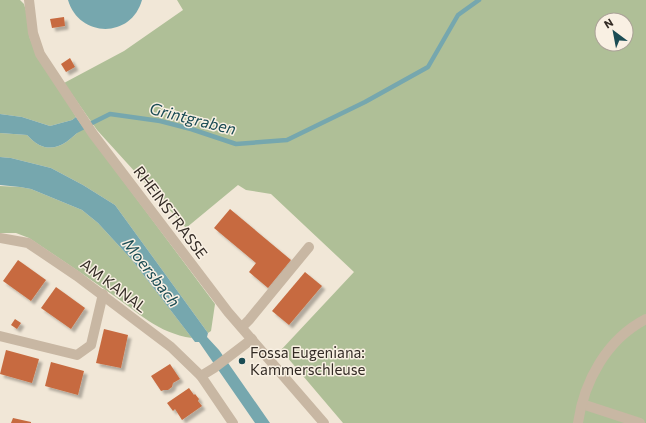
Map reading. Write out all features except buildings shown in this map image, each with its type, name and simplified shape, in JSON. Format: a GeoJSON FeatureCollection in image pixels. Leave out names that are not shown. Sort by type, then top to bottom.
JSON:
{"type":"FeatureCollection","features":[{"type":"Feature","properties":{"kind":"street","name":"RHEINSTRASSE"},"geometry":{"type":"LineString","coordinates":[[28,0],[35,43],[40,54],[93,134],[228,312],[324,423]]}},
{"type":"Feature","properties":{"kind":"street","name":"AM KANAL"},"geometry":{"type":"LineString","coordinates":[[0,238],[28,242],[103,294],[171,347],[200,376],[233,423]]}},
{"type":"Feature","properties":{"kind":"street"},"geometry":{"type":"LineString","coordinates":[[242,327],[309,247]]}},
{"type":"Feature","properties":{"kind":"street"},"geometry":{"type":"LineString","coordinates":[[0,336],[77,355],[91,345],[103,294]]}},
{"type":"Feature","properties":{"kind":"street"},"geometry":{"type":"LineString","coordinates":[[578,423],[589,380],[608,351],[620,337],[639,322],[646,319]]}},
{"type":"Feature","properties":{"kind":"street"},"geometry":{"type":"LineString","coordinates":[[200,376],[214,368],[252,339]]}},
{"type":"Feature","properties":{"kind":"street"},"geometry":{"type":"LineString","coordinates":[[582,404],[640,423]]}},
{"type":"Feature","properties":{"kind":"green space"},"geometry":{"type":"Polygon","coordinates":[[[0,0],[20,0],[24,4],[27,14],[30,39],[76,117],[72,120],[50,126],[22,117],[0,114],[0,0]]]}},
{"type":"Feature","properties":{"kind":"green space"},"geometry":{"type":"Polygon","coordinates":[[[177,0],[646,0],[646,423],[343,423],[281,350],[354,272],[271,194],[246,190],[238,185],[186,228],[97,130],[64,83],[124,51],[183,10],[177,0]]]}},
{"type":"Feature","properties":{"kind":"green space"},"geometry":{"type":"Polygon","coordinates":[[[83,127],[215,304],[211,331],[208,333],[115,205],[83,185],[51,168],[11,158],[0,157],[0,133],[27,135],[35,142],[49,148],[56,147],[70,140],[83,127]]]}},
{"type":"Feature","properties":{"kind":"green space"},"geometry":{"type":"Polygon","coordinates":[[[0,186],[31,189],[82,210],[98,223],[132,260],[192,338],[168,332],[148,321],[100,286],[29,238],[16,233],[0,233],[0,186]]]}},
{"type":"Feature","properties":{"kind":"water"},"geometry":{"type":"Polygon","coordinates":[[[68,0],[142,0],[136,13],[127,22],[117,27],[105,29],[93,27],[83,22],[74,13],[68,0]]]}},
{"type":"Feature","properties":{"kind":"water"},"geometry":{"type":"Polygon","coordinates":[[[0,114],[22,117],[50,126],[72,120],[76,117],[83,127],[70,140],[56,147],[49,148],[35,142],[27,135],[0,133],[0,114]]]}},
{"type":"Feature","properties":{"kind":"water","name":"Moersbach"},"geometry":{"type":"Polygon","coordinates":[[[0,157],[11,158],[51,168],[83,185],[115,205],[208,333],[207,337],[219,350],[270,423],[255,423],[199,342],[195,342],[132,260],[98,223],[82,210],[31,189],[0,185],[0,157]]]}},
{"type":"Feature","properties":{"kind":"waterway","name":"Grintgraben"},"geometry":{"type":"LineString","coordinates":[[76,131],[110,114],[160,121],[191,129],[236,144],[287,140],[365,102],[428,67],[458,15],[479,0]]}},
{"type":"Feature","properties":{"kind":"place","name":"Fossa Eugeniana: Kammerschleuse"},"geometry":{"type":"Point","coordinates":[242,361]}}]}
